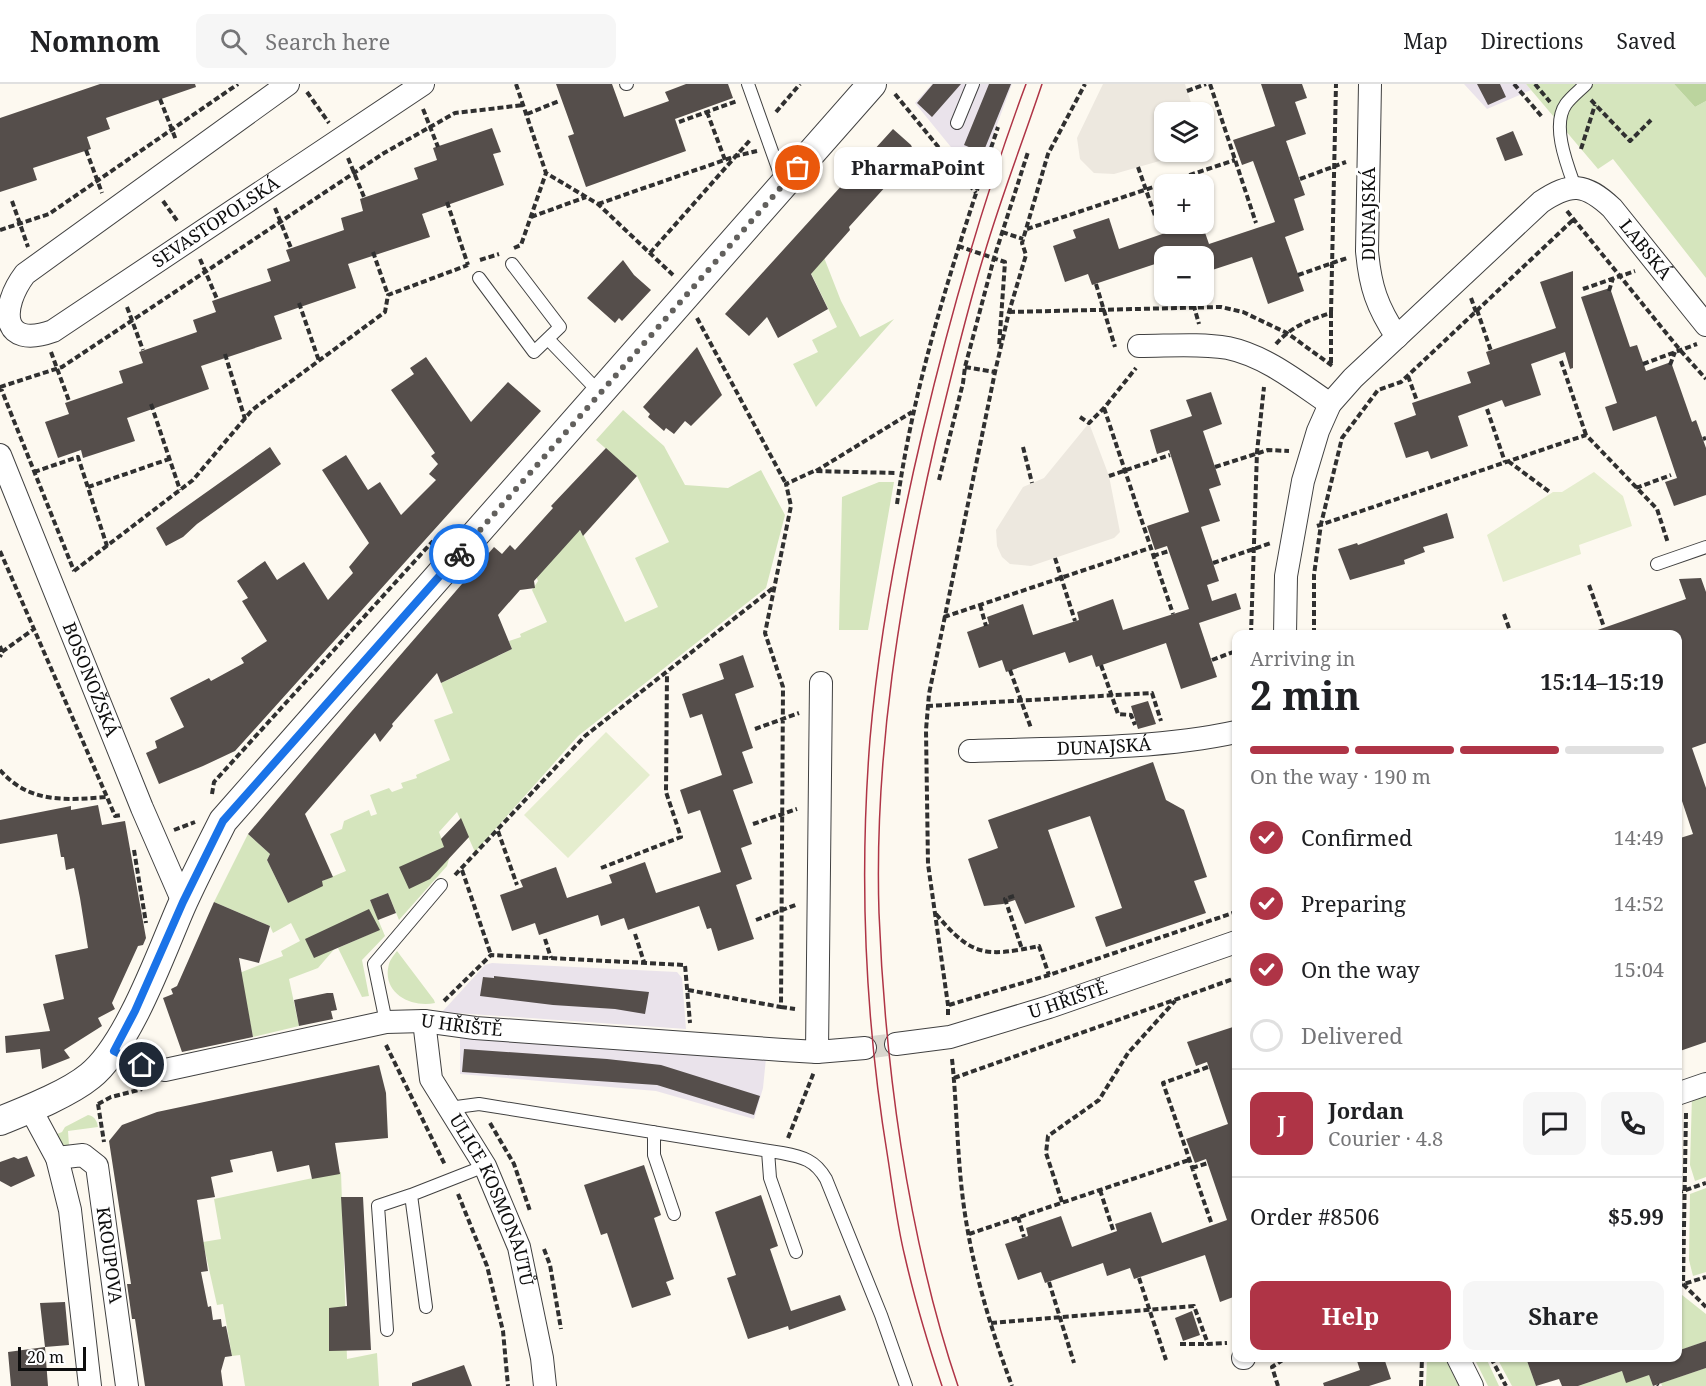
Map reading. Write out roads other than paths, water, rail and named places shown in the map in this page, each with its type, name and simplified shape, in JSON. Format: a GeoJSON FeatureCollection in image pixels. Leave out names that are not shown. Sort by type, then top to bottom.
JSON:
{"type":"FeatureCollection","features":[{"type":"Feature","properties":{"kind":"street"},"geometry":{"type":"LineString","coordinates":[[3,328],[2,314],[6,297],[16,282],[288,84]]}},
{"type":"Feature","properties":{"kind":"street","name":"DUNAJSKÁ"},"geometry":{"type":"LineString","coordinates":[[1370,84],[1367,251],[1372,287],[1386,321],[1397,337]]}},
{"type":"Feature","properties":{"kind":"street"},"geometry":{"type":"LineString","coordinates":[[14,1115],[74,1087],[91,1076],[114,1051],[135,1011],[183,902],[223,821],[784,185],[880,86]]}},
{"type":"Feature","properties":{"kind":"street","name":"SEVASTOPOLSKÁ"},"geometry":{"type":"LineString","coordinates":[[3,328],[27,337],[53,331],[419,87]]}},
{"type":"Feature","properties":{"kind":"street"},"geometry":{"type":"LineString","coordinates":[[1285,630],[1286,576],[1303,481],[1330,404],[1353,378],[1540,202],[1554,193],[1575,187]]}},
{"type":"Feature","properties":{"kind":"street","name":"LABSKÁ"},"geometry":{"type":"LineString","coordinates":[[1575,187],[1599,195],[1612,208],[1706,325]]}},
{"type":"Feature","properties":{"kind":"street"},"geometry":{"type":"LineString","coordinates":[[1140,354],[1205,346],[1228,348],[1268,363],[1330,404]]}},
{"type":"Feature","properties":{"kind":"street","name":"BOSONOŽSKÁ"},"geometry":{"type":"LineString","coordinates":[[0,455],[142,808],[183,902]]}},
{"type":"Feature","properties":{"kind":"street"},"geometry":{"type":"LineString","coordinates":[[816,1061],[820,694]]}},
{"type":"Feature","properties":{"kind":"street","name":"DUNAJSKÁ"},"geometry":{"type":"LineString","coordinates":[[970,751],[1133,745],[1209,738],[1232,733]]}},
{"type":"Feature","properties":{"kind":"street","name":"U HŘIŠTĚ"},"geometry":{"type":"LineString","coordinates":[[896,1044],[950,1037],[1232,943]]}},
{"type":"Feature","properties":{"kind":"street","name":"U HŘIŠTĚ"},"geometry":{"type":"LineString","coordinates":[[114,1051],[142,1065],[165,1070],[386,1022],[424,1022],[692,1045],[816,1061],[866,1048]]}},
{"type":"Feature","properties":{"kind":"street","name":"ULICE KOSMONAUTŮ"},"geometry":{"type":"LineString","coordinates":[[424,1022],[431,1079],[485,1166],[519,1247],[542,1358],[545,1386]]}},
{"type":"Feature","properties":{"kind":"street","name":"KROUPOVA"},"geometry":{"type":"LineString","coordinates":[[14,1115],[57,1158],[70,1209],[90,1386]]}},
{"type":"Feature","properties":{"kind":"street","name":"KROUPOVA"},"geometry":{"type":"LineString","coordinates":[[57,1158],[83,1155],[98,1166],[127,1386]]}},
{"type":"Feature","properties":{"kind":"street"},"geometry":{"type":"LineString","coordinates":[[1460,1362],[1472,1386]]}},
{"type":"Feature","properties":{"kind":"lane"},"geometry":{"type":"LineString","coordinates":[[957,123],[973,84]]}},
{"type":"Feature","properties":{"kind":"lane"},"geometry":{"type":"LineString","coordinates":[[1575,187],[1559,133],[1564,105],[1584,86]]}},
{"type":"Feature","properties":{"kind":"lane"},"geometry":{"type":"LineString","coordinates":[[750,90],[784,185]]}},
{"type":"Feature","properties":{"kind":"lane"},"geometry":{"type":"LineString","coordinates":[[479,278],[534,352],[561,327],[513,264]]}},
{"type":"Feature","properties":{"kind":"lane"},"geometry":{"type":"LineString","coordinates":[[548,339],[601,394]]}},
{"type":"Feature","properties":{"kind":"lane"},"geometry":{"type":"LineString","coordinates":[[1657,564],[1706,547]]}},
{"type":"Feature","properties":{"kind":"lane"},"geometry":{"type":"LineString","coordinates":[[386,1022],[374,964],[441,885]]}},
{"type":"Feature","properties":{"kind":"lane"},"geometry":{"type":"LineString","coordinates":[[449,1108],[479,1104],[782,1153],[803,1157],[813,1162],[826,1179],[881,1315],[906,1386]]}},
{"type":"Feature","properties":{"kind":"lane"},"geometry":{"type":"LineString","coordinates":[[654,1132],[654,1155],[674,1214]]}},
{"type":"Feature","properties":{"kind":"lane"},"geometry":{"type":"LineString","coordinates":[[768,1152],[770,1178],[796,1252]]}},
{"type":"Feature","properties":{"kind":"lane"},"geometry":{"type":"LineString","coordinates":[[387,1330],[378,1206],[485,1166]]}},
{"type":"Feature","properties":{"kind":"lane"},"geometry":{"type":"LineString","coordinates":[[411,1195],[426,1307]]}},
{"type":"Feature","properties":{"kind":"tunnel"},"geometry":{"type":"LineString","coordinates":[[865,1048],[896,1044]]}},
{"type":"Feature","properties":{"kind":"tram line"},"geometry":{"type":"LineString","coordinates":[[942,1386],[917,1306],[902,1245],[874,1054],[869,1002],[865,897],[870,739],[891,583],[923,430],[969,255],[1026,84]]}},
{"type":"Feature","properties":{"kind":"tram line"},"geometry":{"type":"LineString","coordinates":[[958,1386],[940,1327],[918,1237],[893,1088],[884,1000],[879,913],[881,794],[885,735],[901,617],[935,443],[977,278],[1042,84]]}},
{"type":"Feature","properties":{"kind":"place","name":"PharmaPoint"},"geometry":{"type":"Point","coordinates":[798,168]}}]}
